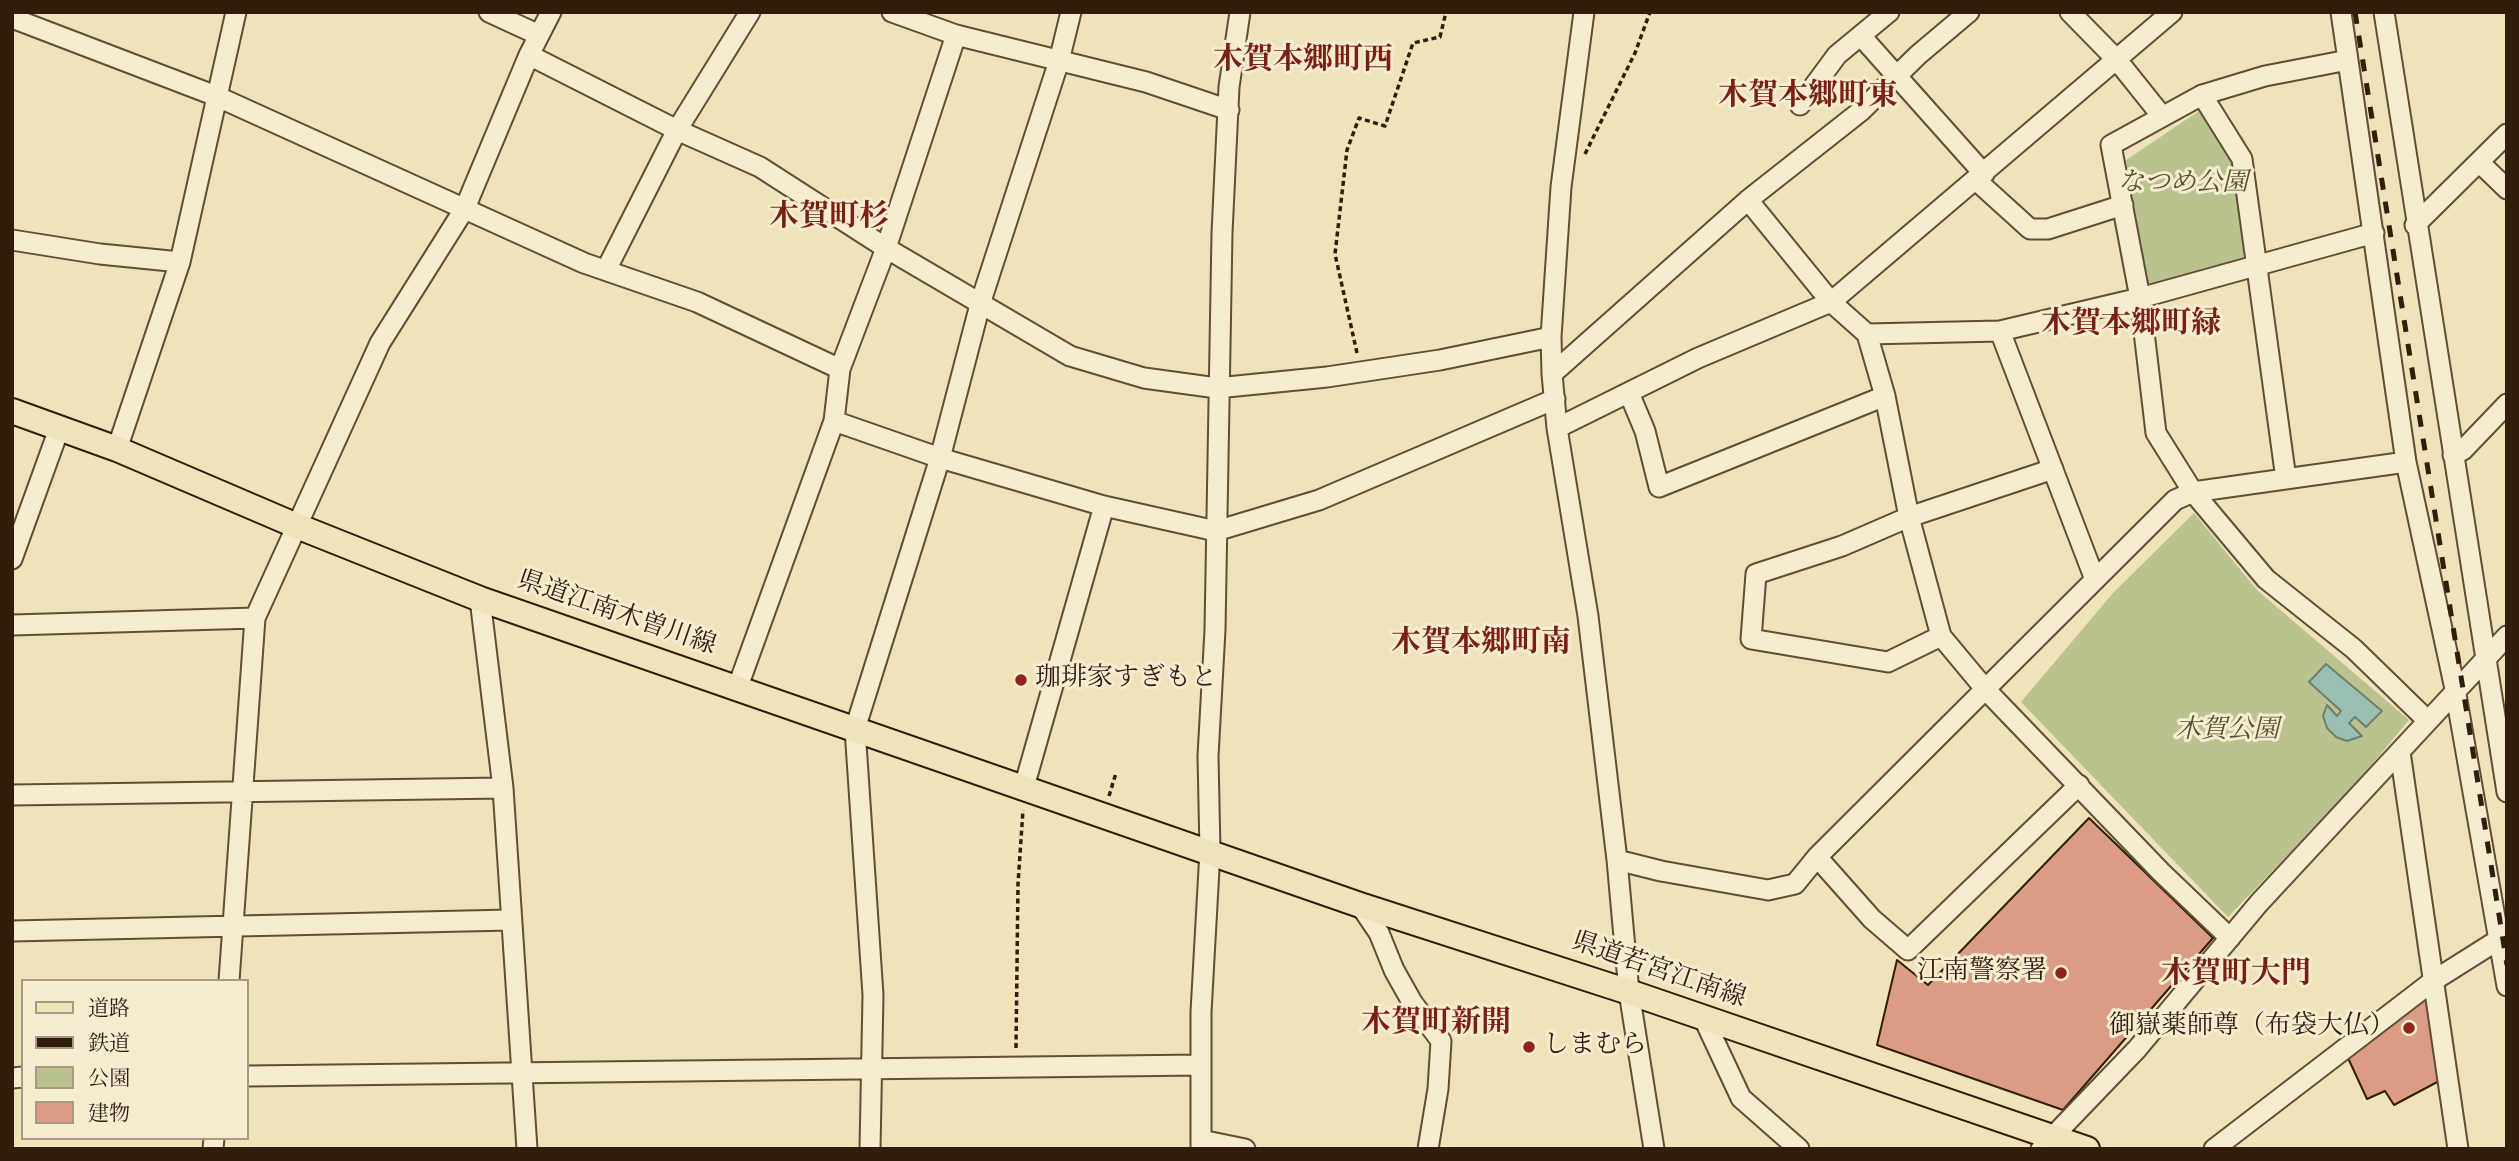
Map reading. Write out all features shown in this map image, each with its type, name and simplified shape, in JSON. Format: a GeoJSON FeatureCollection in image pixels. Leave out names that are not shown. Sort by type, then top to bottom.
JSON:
{"type":"FeatureCollection","features":[{"type":"Feature","properties":{"kind":"main road","name":"県道江南木曽川線"},"geometry":{"type":"LineString","coordinates":[[12,411],[117,449],[297,526],[480,598],[1210,851]]}},
{"type":"Feature","properties":{"kind":"main road","name":"県道若宮江南線"},"geometry":{"type":"LineString","coordinates":[[1210,851],[1360,905],[1629,992],[2047,1143],[2087,1149]]}},
{"type":"Feature","properties":{"kind":"street"},"geometry":{"type":"LineString","coordinates":[[117,449],[180,262],[236,12]]}},
{"type":"Feature","properties":{"kind":"street"},"geometry":{"type":"LineString","coordinates":[[489,12],[539,35]]}},
{"type":"Feature","properties":{"kind":"street"},"geometry":{"type":"LineString","coordinates":[[229,979],[255,618],[380,343],[465,208],[529,55],[551,12]]}},
{"type":"Feature","properties":{"kind":"street"},"geometry":{"type":"LineString","coordinates":[[606,270],[677,130],[750,12]]}},
{"type":"Feature","properties":{"kind":"street"},"geometry":{"type":"LineString","coordinates":[[892,12],[956,35],[1146,82],[1229,110]]}},
{"type":"Feature","properties":{"kind":"street"},"geometry":{"type":"LineString","coordinates":[[870,1149],[873,995],[855,729],[940,458],[981,301],[1059,61],[1071,12]]}},
{"type":"Feature","properties":{"kind":"street"},"geometry":{"type":"LineString","coordinates":[[1240,12],[1228,87],[1217,388],[1215,630],[1208,756],[1210,851],[1201,1065],[1201,1144],[1245,1149]]}},
{"type":"Feature","properties":{"kind":"street"},"geometry":{"type":"LineString","coordinates":[[1584,12],[1561,187],[1551,337],[1552,374],[1557,428],[1588,616],[1617,860],[1629,992],[1654,1149]]}},
{"type":"Feature","properties":{"kind":"street"},"geometry":{"type":"LineString","coordinates":[[1800,105],[1837,55],[1889,12]]}},
{"type":"Feature","properties":{"kind":"street"},"geometry":{"type":"LineString","coordinates":[[1552,374],[1748,200],[1861,111],[1969,12]]}},
{"type":"Feature","properties":{"kind":"street"},"geometry":{"type":"LineString","coordinates":[[2070,12],[2117,60],[2161,115]]}},
{"type":"Feature","properties":{"kind":"street"},"geometry":{"type":"LineString","coordinates":[[1557,428],[1698,358],[1831,302],[2172,12]]}},
{"type":"Feature","properties":{"kind":"street"},"geometry":{"type":"LineString","coordinates":[[2341,12],[2406,462],[2455,689],[2507,986]]}},
{"type":"Feature","properties":{"kind":"street"},"geometry":{"type":"LineString","coordinates":[[2384,12],[2415,225],[2507,792]]}},
{"type":"Feature","properties":{"kind":"street"},"geometry":{"type":"LineString","coordinates":[[12,18],[216,96],[606,270],[697,302],[840,369]]}},
{"type":"Feature","properties":{"kind":"street"},"geometry":{"type":"LineString","coordinates":[[737,689],[834,421],[840,369],[886,248],[956,35]]}},
{"type":"Feature","properties":{"kind":"street"},"geometry":{"type":"LineString","coordinates":[[1861,36],[1980,178],[2030,229],[2048,229],[2123,205]]}},
{"type":"Feature","properties":{"kind":"street"},"geometry":{"type":"LineString","coordinates":[[529,55],[677,130],[760,167],[886,248],[981,301],[1070,356],[1144,378],[1217,388],[1440,360],[1551,337]]}},
{"type":"Feature","properties":{"kind":"street"},"geometry":{"type":"LineString","coordinates":[[2348,60],[2265,76],[2202,95],[2161,115],[2111,145],[2140,298],[2156,433],[2193,492],[2266,579],[2354,649],[2427,720]]}},
{"type":"Feature","properties":{"kind":"street"},"geometry":{"type":"LineString","coordinates":[[2202,95],[2242,159],[2286,479]]}},
{"type":"Feature","properties":{"kind":"street"},"geometry":{"type":"LineString","coordinates":[[2415,225],[2507,134]]}},
{"type":"Feature","properties":{"kind":"street"},"geometry":{"type":"LineString","coordinates":[[2479,162],[2507,189]]}},
{"type":"Feature","properties":{"kind":"street"},"geometry":{"type":"LineString","coordinates":[[1748,200],[1831,302],[1867,334],[1885,396],[1909,517],[1941,636],[1986,690],[2230,939]]}},
{"type":"Feature","properties":{"kind":"street"},"geometry":{"type":"LineString","coordinates":[[1867,334],[2000,331],[2140,298],[2374,233]]}},
{"type":"Feature","properties":{"kind":"street"},"geometry":{"type":"LineString","coordinates":[[12,240],[100,254],[180,262]]}},
{"type":"Feature","properties":{"kind":"street"},"geometry":{"type":"LineString","coordinates":[[2000,331],[2094,577]]}},
{"type":"Feature","properties":{"kind":"street"},"geometry":{"type":"LineString","coordinates":[[1629,393],[1644,431],[1659,487],[1885,396]]}},
{"type":"Feature","properties":{"kind":"street"},"geometry":{"type":"LineString","coordinates":[[834,421],[940,458],[1104,506],[1216,531],[1319,500],[1555,399]]}},
{"type":"Feature","properties":{"kind":"street"},"geometry":{"type":"LineString","coordinates":[[2453,455],[2463,450],[2507,404]]}},
{"type":"Feature","properties":{"kind":"street"},"geometry":{"type":"LineString","coordinates":[[12,559],[59,429]]}},
{"type":"Feature","properties":{"kind":"street"},"geometry":{"type":"LineString","coordinates":[[1617,860],[1661,872],[1768,890],[1795,884],[1817,857],[1986,690],[2094,577],[2175,500],[2193,492],[2406,462]]}},
{"type":"Feature","properties":{"kind":"street"},"geometry":{"type":"LineString","coordinates":[[1941,636],[1888,662],[1751,639],[1756,574],[1842,546],[1909,517],[2053,469]]}},
{"type":"Feature","properties":{"kind":"street"},"geometry":{"type":"LineString","coordinates":[[1024,788],[1104,506]]}},
{"type":"Feature","properties":{"kind":"street"},"geometry":{"type":"LineString","coordinates":[[480,598],[503,788],[527,1149]]}},
{"type":"Feature","properties":{"kind":"street"},"geometry":{"type":"LineString","coordinates":[[12,625],[255,618]]}},
{"type":"Feature","properties":{"kind":"street"},"geometry":{"type":"LineString","coordinates":[[2047,1143],[2137,1049],[2259,902],[2507,636]]}},
{"type":"Feature","properties":{"kind":"street"},"geometry":{"type":"LineString","coordinates":[[2400,752],[2458,1149]]}},
{"type":"Feature","properties":{"kind":"street"},"geometry":{"type":"LineString","coordinates":[[1817,857],[1872,919],[1908,950],[2079,785]]}},
{"type":"Feature","properties":{"kind":"street"},"geometry":{"type":"LineString","coordinates":[[12,795],[503,788]]}},
{"type":"Feature","properties":{"kind":"street"},"geometry":{"type":"LineString","coordinates":[[1360,905],[1379,933],[1394,970],[1412,1002],[1441,1041],[1438,1089],[1427,1149]]}},
{"type":"Feature","properties":{"kind":"street"},"geometry":{"type":"LineString","coordinates":[[12,931],[511,920]]}},
{"type":"Feature","properties":{"kind":"street"},"geometry":{"type":"LineString","coordinates":[[2214,1149],[2433,981],[2498,940]]}},
{"type":"Feature","properties":{"kind":"street"},"geometry":{"type":"LineString","coordinates":[[1704,1019],[1741,1098],[1800,1149]]}},
{"type":"Feature","properties":{"kind":"street"},"geometry":{"type":"LineString","coordinates":[[248,1076],[1201,1065]]}},
{"type":"Feature","properties":{"kind":"path"},"geometry":{"type":"LineString","coordinates":[[1361,372],[1335,254],[1347,150],[1359,118],[1385,126],[1413,43],[1440,37],[1446,12]]}},
{"type":"Feature","properties":{"kind":"path"},"geometry":{"type":"LineString","coordinates":[[1585,155],[1635,52],[1650,12]]}},
{"type":"Feature","properties":{"kind":"path"},"geometry":{"type":"LineString","coordinates":[[1016,1068],[1018,884],[1024,788]]}},
{"type":"Feature","properties":{"kind":"green space","name":"なつめ公園"},"geometry":{"type":"Polygon","coordinates":[[[2199,111],[2232,163],[2248,263],[2148,284],[2126,160],[2199,111]]]}},
{"type":"Feature","properties":{"kind":"green space","name":"木賀公園"},"geometry":{"type":"Polygon","coordinates":[[[2194,513],[2257,590],[2409,720],[2348,793],[2228,917],[2021,702],[2113,593],[2194,513]]]}},
{"type":"Feature","properties":{"kind":"shaded area"},"geometry":{"type":"Polygon","coordinates":[[[2326,664],[2382,711],[2366,727],[2355,717],[2349,723],[2362,736],[2347,741],[2336,737],[2327,728],[2323,716],[2327,705],[2337,716],[2341,711],[2309,682],[2326,664]]]}},
{"type":"Feature","properties":{"kind":"building","name":"江南警察署"},"geometry":{"type":"Polygon","coordinates":[[[2089,818],[2213,938],[2063,1110],[1877,1045],[1897,960],[1928,985],[2089,818]]]}},
{"type":"Feature","properties":{"kind":"building","name":"御嶽薬師尊（布袋大仏）"},"geometry":{"type":"Polygon","coordinates":[[[2426,998],[2441,1080],[2394,1105],[2385,1091],[2367,1099],[2348,1058],[2426,998]]]}},
{"type":"Feature","properties":{"kind":"railway"},"geometry":{"type":"LineString","coordinates":[[2355,12],[2507,965]]}},
{"type":"Feature","properties":{"kind":"place","name":"珈琲家すぎもと"},"geometry":{"type":"Point","coordinates":[1021,680]}},
{"type":"Feature","properties":{"kind":"place","name":"江南警察署"},"geometry":{"type":"Point","coordinates":[2061,973]}},
{"type":"Feature","properties":{"kind":"place","name":"御嶽薬師尊（布袋大仏）"},"geometry":{"type":"Point","coordinates":[2409,1028]}},
{"type":"Feature","properties":{"kind":"place","name":"しまむら"},"geometry":{"type":"Point","coordinates":[1529,1047]}},
{"type":"Feature","properties":{"kind":"district","name":"木賀本郷町西"},"geometry":{"type":"Point","coordinates":[1303,62]}},
{"type":"Feature","properties":{"kind":"district","name":"木賀本郷町東"},"geometry":{"type":"Point","coordinates":[1808,98]}},
{"type":"Feature","properties":{"kind":"district","name":"木賀町杉"},"geometry":{"type":"Point","coordinates":[829,219]}},
{"type":"Feature","properties":{"kind":"district","name":"木賀本郷町緑"},"geometry":{"type":"Point","coordinates":[2131,326]}},
{"type":"Feature","properties":{"kind":"district","name":"木賀本郷町南"},"geometry":{"type":"Point","coordinates":[1481,645]}},
{"type":"Feature","properties":{"kind":"district","name":"木賀町大門"},"geometry":{"type":"Point","coordinates":[2236,976]}},
{"type":"Feature","properties":{"kind":"district","name":"木賀町新開"},"geometry":{"type":"Point","coordinates":[1436,1025]}}]}
